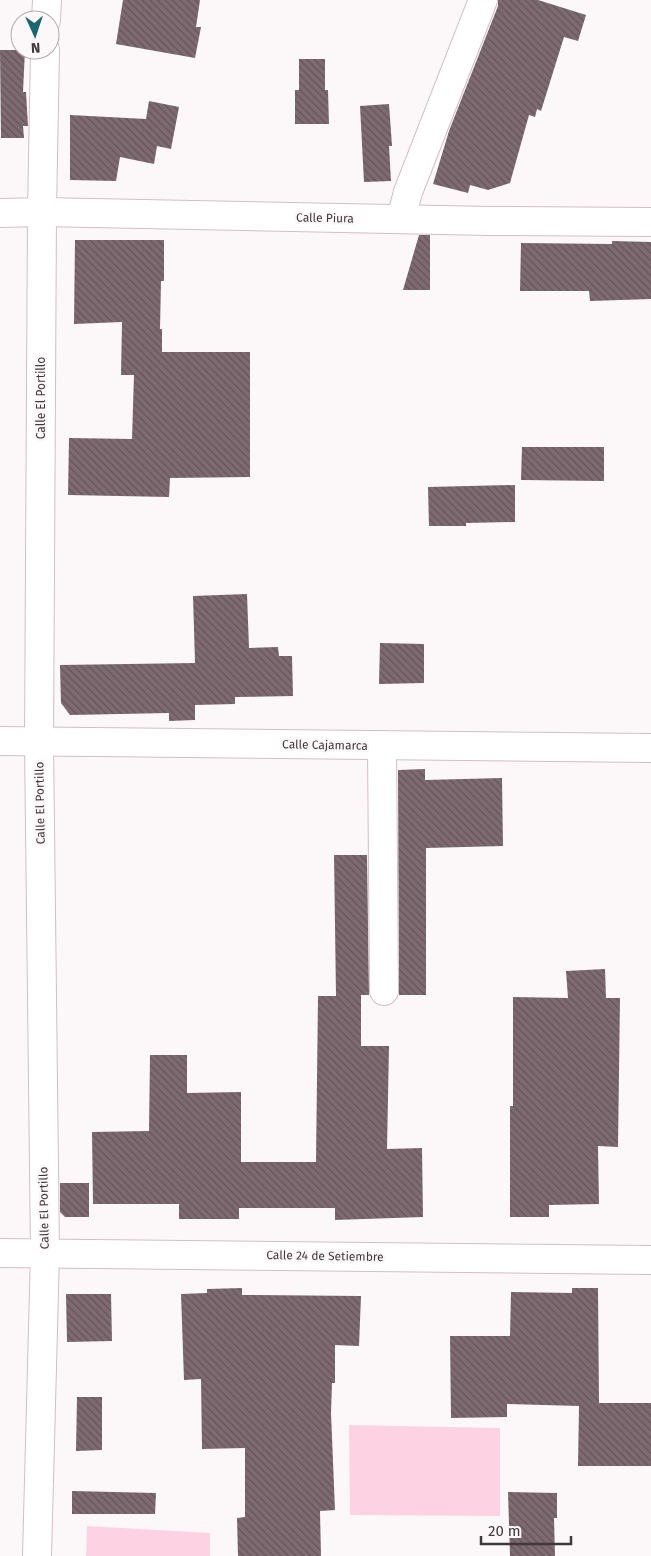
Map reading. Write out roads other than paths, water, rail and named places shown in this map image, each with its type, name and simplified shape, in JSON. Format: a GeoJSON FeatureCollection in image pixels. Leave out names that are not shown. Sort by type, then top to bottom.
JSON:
{"type":"FeatureCollection","features":[{"type":"Feature","properties":{"kind":"street"},"geometry":{"type":"LineString","coordinates":[[401,219],[408,192],[483,0]]}},
{"type":"Feature","properties":{"kind":"street","name":"Calle El Portillo"},"geometry":{"type":"LineString","coordinates":[[37,1556],[45,1253],[39,742],[42,212],[46,60]]}},
{"type":"Feature","properties":{"kind":"street","name":"Calle Piura"},"geometry":{"type":"LineString","coordinates":[[0,213],[42,212],[651,222]]}},
{"type":"Feature","properties":{"kind":"street","name":"Calle Cajamarca"},"geometry":{"type":"LineString","coordinates":[[0,741],[651,748]]}},
{"type":"Feature","properties":{"kind":"street"},"geometry":{"type":"LineString","coordinates":[[382,745],[384,991]]}},
{"type":"Feature","properties":{"kind":"street","name":"Calle 24 de Setiembre"},"geometry":{"type":"LineString","coordinates":[[0,1253],[651,1260]]}}]}
